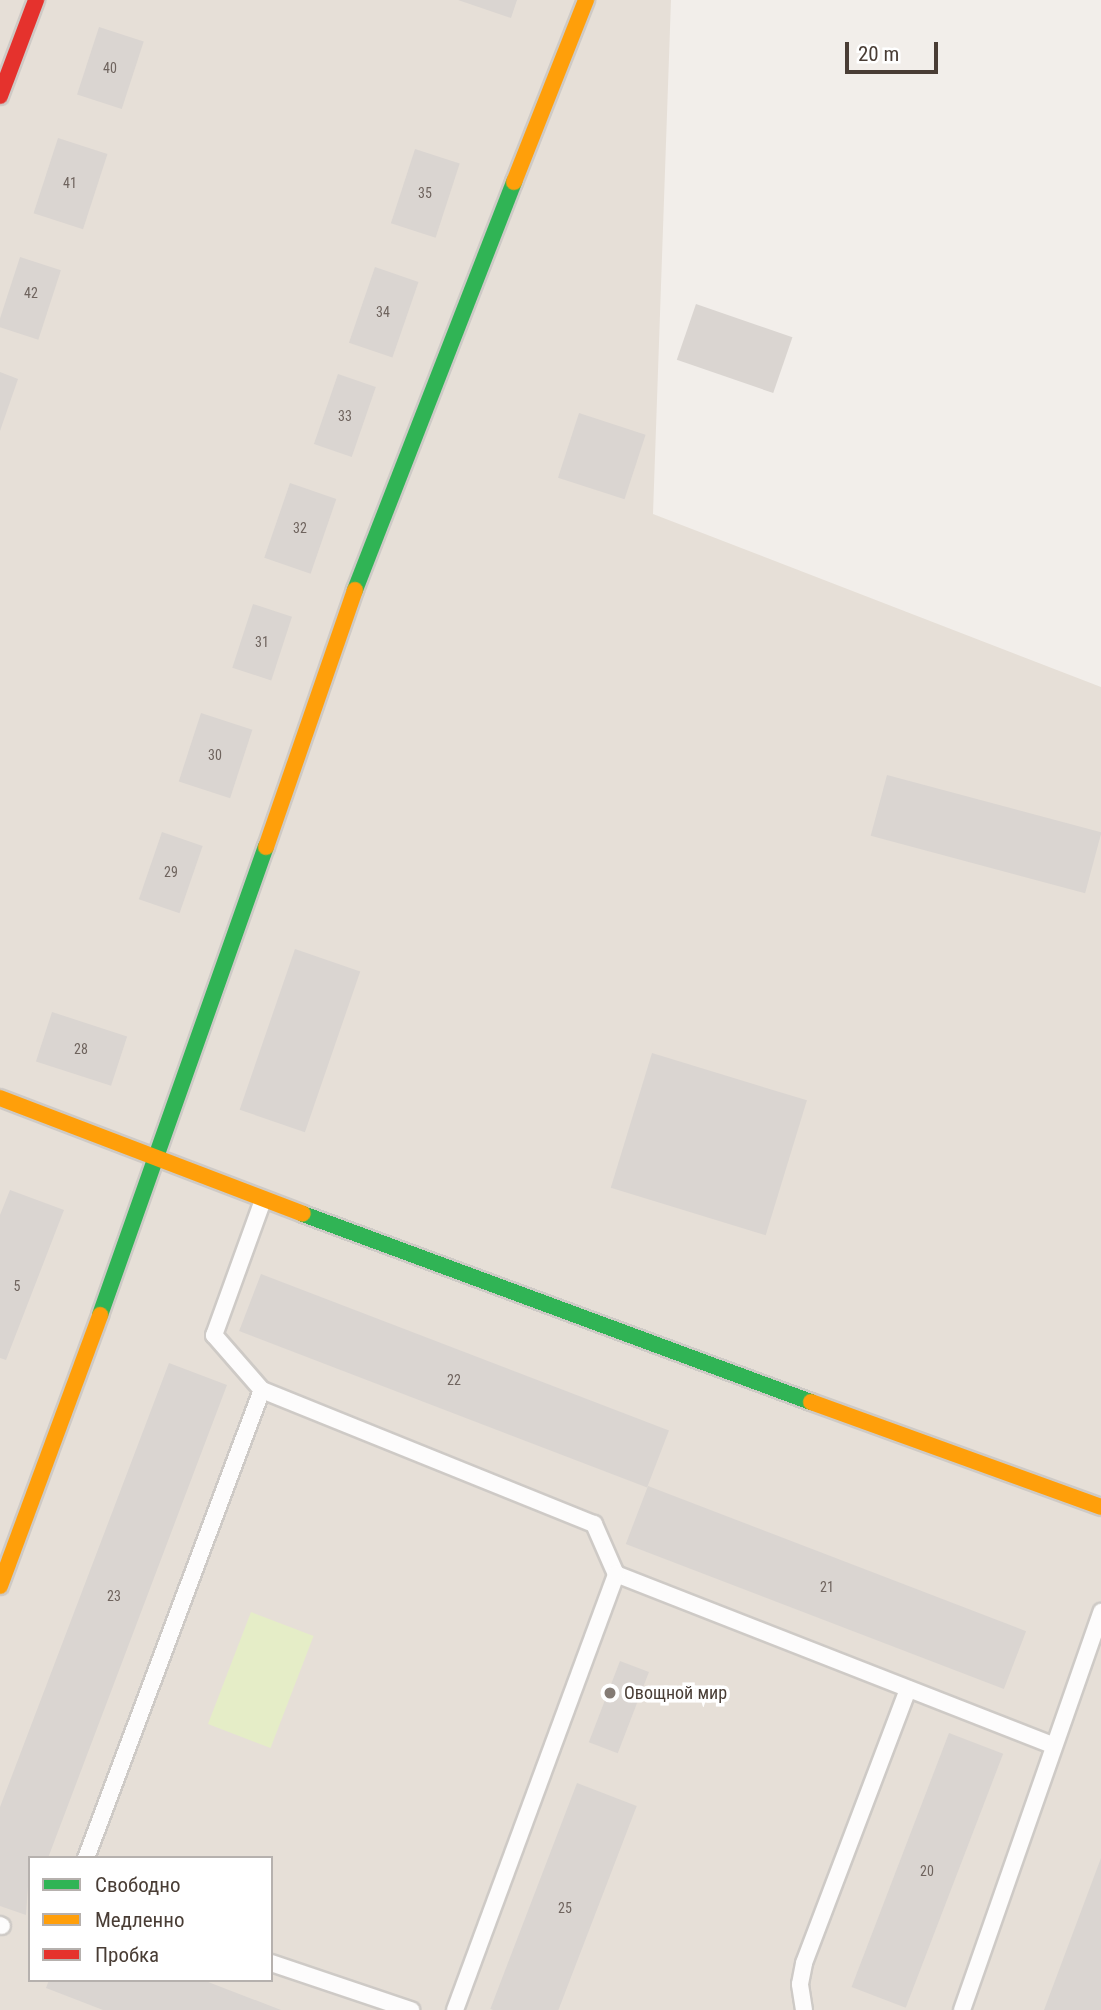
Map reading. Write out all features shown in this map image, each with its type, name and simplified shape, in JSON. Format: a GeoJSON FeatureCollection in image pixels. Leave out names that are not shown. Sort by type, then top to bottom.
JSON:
{"type":"FeatureCollection","features":[{"type":"Feature","properties":{"kind":"street"},"geometry":{"type":"LineString","coordinates":[[0,96],[36,0]]}},
{"type":"Feature","properties":{"kind":"street"},"geometry":{"type":"LineString","coordinates":[[0,1586],[158,1160],[373,538],[586,0]]}},
{"type":"Feature","properties":{"kind":"street"},"geometry":{"type":"LineString","coordinates":[[0,1098],[263,1200],[1101,1507]]}},
{"type":"Feature","properties":{"kind":"lane"},"geometry":{"type":"LineString","coordinates":[[263,1200],[214,1335],[262,1390],[594,1524],[616,1574],[455,2010]]}},
{"type":"Feature","properties":{"kind":"lane"},"geometry":{"type":"LineString","coordinates":[[87,1856],[262,1390]]}},
{"type":"Feature","properties":{"kind":"lane"},"geometry":{"type":"LineString","coordinates":[[616,1574],[1052,1745]]}},
{"type":"Feature","properties":{"kind":"lane"},"geometry":{"type":"LineString","coordinates":[[962,2010],[1052,1745],[1101,1612]]}},
{"type":"Feature","properties":{"kind":"lane"},"geometry":{"type":"LineString","coordinates":[[804,2010],[800,1984],[804,1963],[908,1689]]}},
{"type":"Feature","properties":{"kind":"lane"},"geometry":{"type":"LineString","coordinates":[[273,1964],[411,2010]]}},
{"type":"Feature","properties":{"kind":"shaded area"},"geometry":{"type":"Polygon","coordinates":[[[0,0],[671,0],[653,514],[1101,687],[1101,2010],[0,2010],[0,0]]]}},
{"type":"Feature","properties":{"kind":"green space"},"geometry":{"type":"Polygon","coordinates":[[[251,1612],[314,1636],[271,1748],[208,1724],[251,1612]]]}},
{"type":"Feature","properties":{"kind":"building"},"geometry":{"type":"Polygon","coordinates":[[[458,0],[517,0],[511,18],[458,0]]]}},
{"type":"Feature","properties":{"kind":"building"},"geometry":{"type":"Polygon","coordinates":[[[99,27],[144,42],[122,109],[77,95],[99,27]]]}},
{"type":"Feature","properties":{"kind":"building"},"geometry":{"type":"Polygon","coordinates":[[[58,138],[107,154],[83,229],[34,213],[58,138]]]}},
{"type":"Feature","properties":{"kind":"building"},"geometry":{"type":"Polygon","coordinates":[[[415,149],[460,164],[436,238],[391,223],[415,149]]]}},
{"type":"Feature","properties":{"kind":"building"},"geometry":{"type":"Polygon","coordinates":[[[20,257],[61,270],[38,340],[0,327],[0,319],[20,257]]]}},
{"type":"Feature","properties":{"kind":"building"},"geometry":{"type":"Polygon","coordinates":[[[375,267],[418,282],[392,358],[349,343],[375,267]]]}},
{"type":"Feature","properties":{"kind":"building"},"geometry":{"type":"Polygon","coordinates":[[[696,304],[792,337],[773,393],[677,360],[696,304]]]}},
{"type":"Feature","properties":{"kind":"building"},"geometry":{"type":"Polygon","coordinates":[[[0,372],[18,379],[0,431],[0,372]]]}},
{"type":"Feature","properties":{"kind":"building"},"geometry":{"type":"Polygon","coordinates":[[[338,374],[376,387],[352,457],[314,444],[338,374]]]}},
{"type":"Feature","properties":{"kind":"building"},"geometry":{"type":"Polygon","coordinates":[[[579,413],[646,435],[625,499],[558,478],[579,413]]]}},
{"type":"Feature","properties":{"kind":"building"},"geometry":{"type":"Polygon","coordinates":[[[290,483],[336,499],[311,574],[264,558],[290,483]]]}},
{"type":"Feature","properties":{"kind":"building"},"geometry":{"type":"Polygon","coordinates":[[[253,604],[292,617],[271,680],[232,668],[253,604]]]}},
{"type":"Feature","properties":{"kind":"building"},"geometry":{"type":"Polygon","coordinates":[[[201,713],[252,730],[230,798],[179,781],[201,713]]]}},
{"type":"Feature","properties":{"kind":"building"},"geometry":{"type":"Polygon","coordinates":[[[887,775],[1101,832],[1085,893],[871,836],[887,775]]]}},
{"type":"Feature","properties":{"kind":"building"},"geometry":{"type":"Polygon","coordinates":[[[162,832],[203,846],[180,913],[139,899],[162,832]]]}},
{"type":"Feature","properties":{"kind":"building"},"geometry":{"type":"Polygon","coordinates":[[[295,949],[360,971],[305,1132],[240,1110],[295,949]]]}},
{"type":"Feature","properties":{"kind":"building"},"geometry":{"type":"Polygon","coordinates":[[[52,1012],[127,1036],[111,1086],[36,1061],[52,1012]]]}},
{"type":"Feature","properties":{"kind":"building"},"geometry":{"type":"Polygon","coordinates":[[[652,1053],[807,1100],[766,1235],[611,1188],[652,1053]]]}},
{"type":"Feature","properties":{"kind":"building"},"geometry":{"type":"Polygon","coordinates":[[[10,1190],[64,1210],[6,1360],[0,1358],[0,1215],[10,1190]]]}},
{"type":"Feature","properties":{"kind":"building"},"geometry":{"type":"Polygon","coordinates":[[[261,1274],[669,1431],[647,1488],[239,1331],[261,1274]]]}},
{"type":"Feature","properties":{"kind":"building"},"geometry":{"type":"Polygon","coordinates":[[[169,1363],[227,1385],[49,1856],[28,1856],[26,1915],[0,1906],[0,1807],[169,1363]]]}},
{"type":"Feature","properties":{"kind":"building"},"geometry":{"type":"Polygon","coordinates":[[[648,1486],[1026,1631],[1004,1689],[626,1544],[648,1486]]]}},
{"type":"Feature","properties":{"kind":"building"},"geometry":{"type":"Polygon","coordinates":[[[620,1661],[649,1672],[618,1753],[589,1742],[620,1661]]]}},
{"type":"Feature","properties":{"kind":"building"},"geometry":{"type":"Polygon","coordinates":[[[949,1733],[1003,1754],[906,2008],[852,1987],[949,1733]]]}},
{"type":"Feature","properties":{"kind":"building"},"geometry":{"type":"Polygon","coordinates":[[[577,1783],[637,1806],[558,2010],[490,2009],[577,1783]]]}},
{"type":"Feature","properties":{"kind":"building"},"geometry":{"type":"Polygon","coordinates":[[[1101,1858],[1101,2010],[1044,2010],[1101,1858]]]}},
{"type":"Feature","properties":{"kind":"building"},"geometry":{"type":"Polygon","coordinates":[[[48,1982],[208,1982],[281,2010],[103,2010],[46,1988],[48,1982]]]}},
{"type":"Feature","properties":{"kind":"traffic: fast"},"geometry":{"type":"LineString","coordinates":[[355,590],[514,182]]}},
{"type":"Feature","properties":{"kind":"traffic: fast"},"geometry":{"type":"LineString","coordinates":[[100,1315],[266,847]]}},
{"type":"Feature","properties":{"kind":"traffic: fast"},"geometry":{"type":"LineString","coordinates":[[303,1214],[811,1402]]}},
{"type":"Feature","properties":{"kind":"traffic: slow"},"geometry":{"type":"LineString","coordinates":[[514,182],[586,0]]}},
{"type":"Feature","properties":{"kind":"traffic: slow"},"geometry":{"type":"LineString","coordinates":[[266,847],[355,590]]}},
{"type":"Feature","properties":{"kind":"traffic: slow"},"geometry":{"type":"LineString","coordinates":[[0,1098],[303,1214]]}},
{"type":"Feature","properties":{"kind":"traffic: slow"},"geometry":{"type":"LineString","coordinates":[[0,1586],[100,1315]]}},
{"type":"Feature","properties":{"kind":"traffic: slow"},"geometry":{"type":"LineString","coordinates":[[811,1402],[1101,1507]]}},
{"type":"Feature","properties":{"kind":"traffic: jam"},"geometry":{"type":"LineString","coordinates":[[0,96],[36,0]]}},
{"type":"Feature","properties":{"kind":"place","name":"Овощной мир"},"geometry":{"type":"Point","coordinates":[610,1693]}}]}
